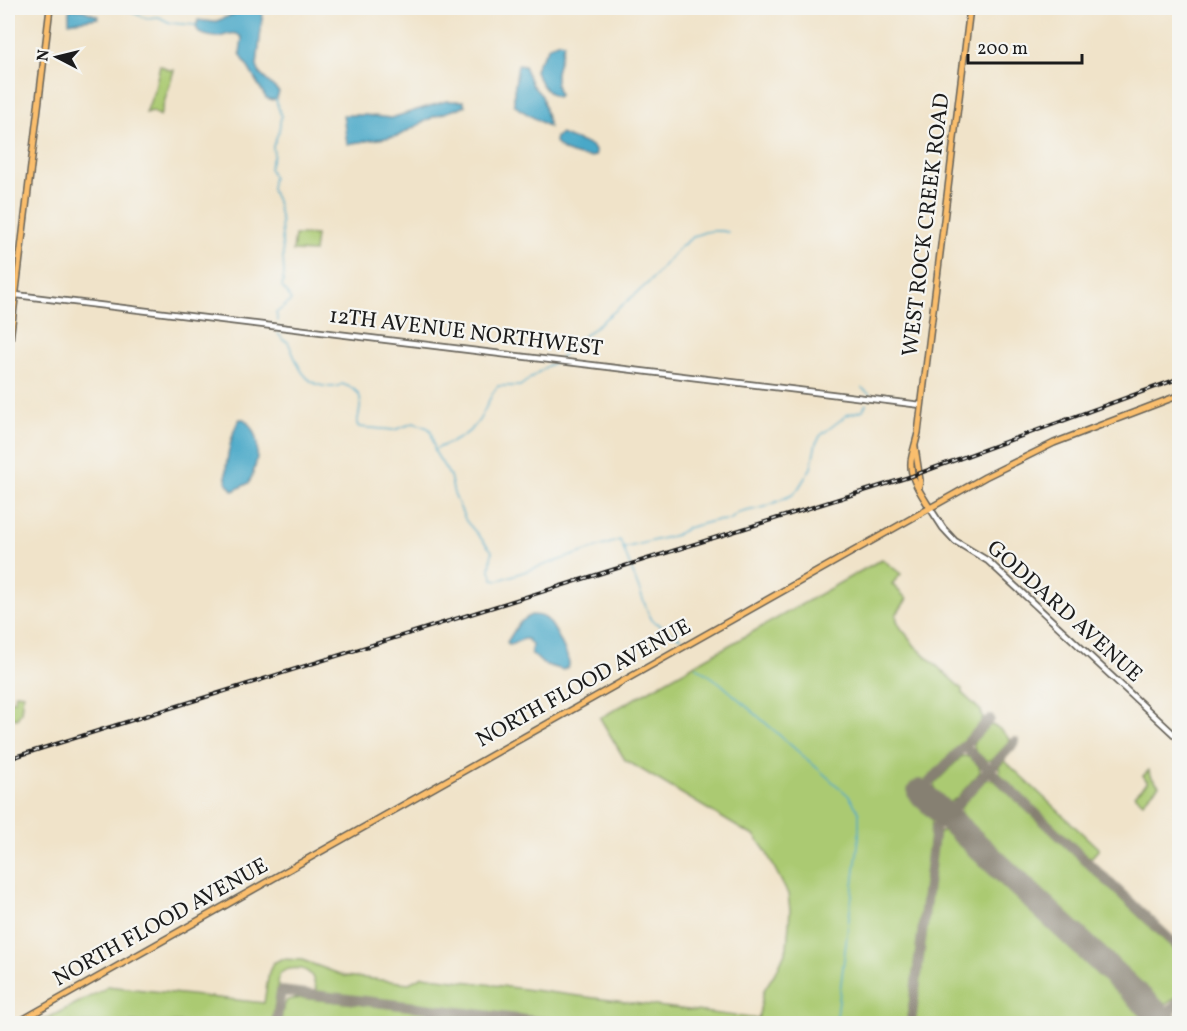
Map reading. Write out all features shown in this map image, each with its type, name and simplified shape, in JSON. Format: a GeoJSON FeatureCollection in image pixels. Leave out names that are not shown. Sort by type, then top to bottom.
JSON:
{"type":"FeatureCollection","features":[{"type":"Feature","properties":{"kind":"main road","name":"WEST ROCK CREEK ROAD"},"geometry":{"type":"LineString","coordinates":[[930,508],[914,482],[911,470],[912,456],[921,405],[970,8]]}},
{"type":"Feature","properties":{"kind":"main road"},"geometry":{"type":"LineString","coordinates":[[8,357],[50,10]]}},
{"type":"Feature","properties":{"kind":"main road","name":"NORTH FLOOD AVENUE"},"geometry":{"type":"LineString","coordinates":[[15,1023],[994,473],[1054,443],[1179,395]]}},
{"type":"Feature","properties":{"kind":"street","name":"12TH AVENUE NORTHWEST"},"geometry":{"type":"LineString","coordinates":[[8,294],[921,405]]}},
{"type":"Feature","properties":{"kind":"street","name":"GODDARD AVENUE"},"geometry":{"type":"LineString","coordinates":[[930,508],[955,541],[988,561],[1179,740]]}},
{"type":"Feature","properties":{"kind":"green space"},"geometry":{"type":"Polygon","coordinates":[[[160,65],[174,70],[160,116],[152,111],[146,113],[160,65]]]}},
{"type":"Feature","properties":{"kind":"green space"},"geometry":{"type":"Polygon","coordinates":[[[295,235],[316,235],[314,252],[293,251],[295,235]]]}},
{"type":"Feature","properties":{"kind":"green space"},"geometry":{"type":"Polygon","coordinates":[[[882,559],[901,574],[892,584],[907,599],[896,615],[901,627],[914,645],[962,689],[962,693],[981,711],[983,718],[981,723],[913,796],[931,814],[932,821],[907,1023],[587,1024],[318,992],[313,978],[307,971],[293,969],[279,976],[273,1023],[38,1023],[107,986],[264,1003],[269,972],[273,963],[281,959],[302,960],[345,976],[409,983],[423,976],[758,1019],[764,990],[787,948],[790,911],[788,894],[765,850],[755,836],[625,760],[600,718],[882,559]]]}},
{"type":"Feature","properties":{"kind":"green space"},"geometry":{"type":"Polygon","coordinates":[[[16,693],[23,694],[21,712],[17,719],[8,717],[8,700],[14,701],[16,693]]]}},
{"type":"Feature","properties":{"kind":"green space"},"geometry":{"type":"Polygon","coordinates":[[[991,725],[1002,731],[1010,742],[994,759],[987,761],[976,752],[974,742],[979,733],[991,725]]]}},
{"type":"Feature","properties":{"kind":"green space"},"geometry":{"type":"Polygon","coordinates":[[[962,756],[974,761],[980,772],[957,798],[949,803],[936,794],[934,784],[962,756]]]}},
{"type":"Feature","properties":{"kind":"green space"},"geometry":{"type":"Polygon","coordinates":[[[1005,761],[1099,849],[1092,857],[1086,856],[1000,775],[999,766],[1005,761]]]}},
{"type":"Feature","properties":{"kind":"green space"},"geometry":{"type":"Polygon","coordinates":[[[1149,770],[1150,776],[1159,785],[1143,802],[1135,795],[1148,782],[1143,776],[1149,770]]]}},
{"type":"Feature","properties":{"kind":"green space"},"geometry":{"type":"Polygon","coordinates":[[[989,779],[996,781],[1179,954],[1179,995],[1163,1007],[960,817],[961,806],[982,782],[989,779]]]}},
{"type":"Feature","properties":{"kind":"green space"},"geometry":{"type":"Polygon","coordinates":[[[944,830],[949,831],[1151,1020],[1149,1023],[914,1023],[937,839],[938,834],[944,830]]]}},
{"type":"Feature","properties":{"kind":"green space"},"geometry":{"type":"Polygon","coordinates":[[[301,998],[535,1023],[281,1023],[282,1012],[287,1000],[301,998]]]}},
{"type":"Feature","properties":{"kind":"water"},"geometry":{"type":"Polygon","coordinates":[[[250,8],[260,8],[263,11],[257,66],[260,74],[279,92],[277,98],[272,100],[266,98],[240,53],[242,38],[234,34],[209,36],[199,33],[196,27],[198,20],[214,22],[250,8]]]}},
{"type":"Feature","properties":{"kind":"water"},"geometry":{"type":"Polygon","coordinates":[[[71,9],[83,10],[98,18],[69,22],[71,9]]]}},
{"type":"Feature","properties":{"kind":"water"},"geometry":{"type":"Polygon","coordinates":[[[564,43],[556,72],[559,95],[557,97],[546,90],[535,71],[549,46],[564,43]]]}},
{"type":"Feature","properties":{"kind":"water"},"geometry":{"type":"Polygon","coordinates":[[[518,65],[524,66],[532,85],[542,96],[549,127],[514,104],[518,65]]]}},
{"type":"Feature","properties":{"kind":"water"},"geometry":{"type":"Polygon","coordinates":[[[446,101],[463,101],[465,106],[433,117],[398,136],[347,144],[343,115],[391,118],[446,101]]]}},
{"type":"Feature","properties":{"kind":"water"},"geometry":{"type":"Polygon","coordinates":[[[560,134],[592,146],[596,152],[595,156],[579,156],[562,149],[555,142],[556,137],[560,134]]]}},
{"type":"Feature","properties":{"kind":"water"},"geometry":{"type":"Polygon","coordinates":[[[240,419],[244,419],[254,433],[257,441],[257,458],[249,483],[233,491],[227,483],[226,469],[231,440],[240,419]]]}},
{"type":"Feature","properties":{"kind":"water"},"geometry":{"type":"Polygon","coordinates":[[[531,615],[545,618],[556,633],[569,662],[569,666],[563,670],[543,664],[531,653],[532,645],[527,639],[509,645],[507,642],[519,623],[531,615]]]}},
{"type":"Feature","properties":{"kind":"waterway"},"geometry":{"type":"LineString","coordinates":[[122,8],[146,18],[159,17],[170,23],[196,25]]}},
{"type":"Feature","properties":{"kind":"waterway"},"geometry":{"type":"LineString","coordinates":[[275,97],[281,116],[279,131],[273,146],[274,155],[269,168],[273,176],[271,188],[277,201],[281,222],[284,274],[282,287],[291,301],[276,313],[278,321]]}},
{"type":"Feature","properties":{"kind":"waterway"},"geometry":{"type":"LineString","coordinates":[[559,359],[647,284],[676,251],[690,240],[708,231],[728,232]]}},
{"type":"Feature","properties":{"kind":"waterway"},"geometry":{"type":"LineString","coordinates":[[278,333],[283,340],[288,342],[300,369],[309,380],[323,386],[335,387],[342,384],[359,394],[361,404],[357,424],[359,427],[394,430],[414,423],[431,431],[435,452],[450,476],[454,494],[466,521],[492,551],[490,570],[493,579],[499,580],[620,540],[651,620],[681,638]]}},
{"type":"Feature","properties":{"kind":"waterway"},"geometry":{"type":"LineString","coordinates":[[437,448],[459,439],[473,428],[498,386],[520,386],[556,362]]}},
{"type":"Feature","properties":{"kind":"waterway"},"geometry":{"type":"LineString","coordinates":[[862,388],[870,394]]}},
{"type":"Feature","properties":{"kind":"waterway"},"geometry":{"type":"LineString","coordinates":[[624,548],[676,535],[687,528],[713,521],[730,520],[738,513],[765,507],[792,495],[811,468],[816,443],[821,435],[847,415],[863,410],[866,404]]}},
{"type":"Feature","properties":{"kind":"waterway"},"geometry":{"type":"LineString","coordinates":[[696,666],[720,683],[849,796],[859,812],[859,837],[836,1024]]}},
{"type":"Feature","properties":{"kind":"taxiway"},"geometry":{"type":"LineString","coordinates":[[964,746],[990,719]]}},
{"type":"Feature","properties":{"kind":"taxiway"},"geometry":{"type":"LineString","coordinates":[[911,1024],[935,828],[1015,742]]}},
{"type":"Feature","properties":{"kind":"taxiway"},"geometry":{"type":"LineString","coordinates":[[920,792],[964,746],[1180,949]]}},
{"type":"Feature","properties":{"kind":"taxiway"},"geometry":{"type":"LineString","coordinates":[[276,1024],[281,991],[561,1024]]}},
{"type":"Feature","properties":{"kind":"taxiway"},"geometry":{"type":"LineString","coordinates":[[1158,1024],[1180,1001]]}},
{"type":"Feature","properties":{"kind":"runway"},"geometry":{"type":"LineString","coordinates":[[920,792],[1168,1024]]}},
{"type":"Feature","properties":{"kind":"railway"},"geometry":{"type":"LineString","coordinates":[[8,759],[912,476],[1180,378]]}}]}
